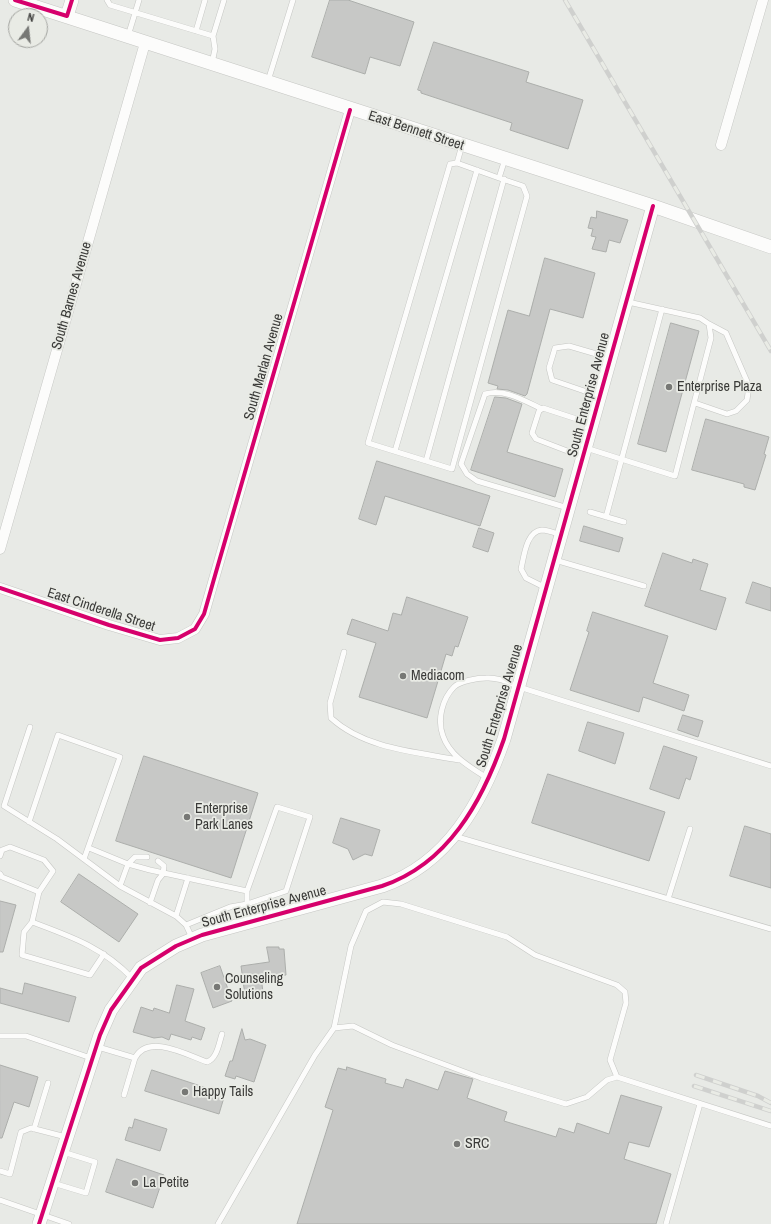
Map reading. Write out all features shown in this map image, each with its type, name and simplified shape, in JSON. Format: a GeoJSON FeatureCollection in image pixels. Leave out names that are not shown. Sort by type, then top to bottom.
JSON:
{"type":"FeatureCollection","features":[{"type":"Feature","properties":{"kind":"street","name":"East Bennett Street"},"geometry":{"type":"LineString","coordinates":[[15,0],[350,110],[652,206],[771,246]]}},
{"type":"Feature","properties":{"kind":"street"},"geometry":{"type":"LineString","coordinates":[[67,16],[72,0]]}},
{"type":"Feature","properties":{"kind":"street"},"geometry":{"type":"LineString","coordinates":[[722,145],[763,0]]}},
{"type":"Feature","properties":{"kind":"street","name":"South Barnes Avenue"},"geometry":{"type":"LineString","coordinates":[[0,549],[145,43]]}},
{"type":"Feature","properties":{"kind":"street","name":"South Marlan Avenue"},"geometry":{"type":"LineString","coordinates":[[195,630],[204,614],[350,110]]}},
{"type":"Feature","properties":{"kind":"street","name":"South Enterprise Avenue"},"geometry":{"type":"LineString","coordinates":[[41,1219],[95,1052],[111,1010],[141,968],[176,946],[193,939],[393,883],[426,864],[454,836],[474,806],[488,779],[504,739],[593,425],[652,206]]}},
{"type":"Feature","properties":{"kind":"street","name":"East Cinderella Street"},"geometry":{"type":"LineString","coordinates":[[0,588],[109,625],[160,640],[178,638],[195,630]]}},
{"type":"Feature","properties":{"kind":"lane"},"geometry":{"type":"LineString","coordinates":[[107,0],[110,5],[213,36]]}},
{"type":"Feature","properties":{"kind":"lane"},"geometry":{"type":"LineString","coordinates":[[128,37],[139,0]]}},
{"type":"Feature","properties":{"kind":"lane"},"geometry":{"type":"LineString","coordinates":[[196,31],[205,0]]}},
{"type":"Feature","properties":{"kind":"lane"},"geometry":{"type":"LineString","coordinates":[[212,64],[215,50],[213,36],[224,0]]}},
{"type":"Feature","properties":{"kind":"lane"},"geometry":{"type":"LineString","coordinates":[[268,83],[294,0]]}},
{"type":"Feature","properties":{"kind":"lane"},"geometry":{"type":"LineString","coordinates":[[457,163],[462,145]]}},
{"type":"Feature","properties":{"kind":"lane"},"geometry":{"type":"LineString","coordinates":[[426,461],[502,178],[505,159]]}},
{"type":"Feature","properties":{"kind":"lane"},"geometry":{"type":"LineString","coordinates":[[457,163],[523,186],[528,196],[452,469],[368,443],[450,164],[457,163]]}},
{"type":"Feature","properties":{"kind":"lane"},"geometry":{"type":"LineString","coordinates":[[395,451],[477,170]]}},
{"type":"Feature","properties":{"kind":"lane"},"geometry":{"type":"LineString","coordinates":[[626,302],[700,318],[726,333],[749,386],[747,400],[736,412],[727,414],[695,403]]}},
{"type":"Feature","properties":{"kind":"lane"},"geometry":{"type":"LineString","coordinates":[[606,517],[662,309]]}},
{"type":"Feature","properties":{"kind":"lane"},"geometry":{"type":"LineString","coordinates":[[542,409],[539,411],[532,432],[536,439],[585,453],[621,459],[675,476],[711,338],[709,324]]}},
{"type":"Feature","properties":{"kind":"lane"},"geometry":{"type":"LineString","coordinates":[[600,397],[552,380],[549,368],[556,348],[569,346],[611,358]]}},
{"type":"Feature","properties":{"kind":"lane"},"geometry":{"type":"LineString","coordinates":[[569,508],[476,480],[467,474],[462,464],[485,394],[493,391],[505,393],[542,409],[593,425]]}},
{"type":"Feature","properties":{"kind":"lane"},"geometry":{"type":"LineString","coordinates":[[590,512],[624,522]]}},
{"type":"Feature","properties":{"kind":"lane"},"geometry":{"type":"LineString","coordinates":[[547,588],[526,578],[521,569],[529,540],[536,532],[543,530],[562,535]]}},
{"type":"Feature","properties":{"kind":"lane"},"geometry":{"type":"LineString","coordinates":[[555,560],[644,586]]}},
{"type":"Feature","properties":{"kind":"lane"},"geometry":{"type":"LineString","coordinates":[[344,652],[330,703],[331,718],[342,728],[382,746],[459,760],[488,779]]}},
{"type":"Feature","properties":{"kind":"lane"},"geometry":{"type":"LineString","coordinates":[[459,760],[443,736],[440,716],[446,699],[455,686],[470,680],[487,678],[500,680],[771,766]]}},
{"type":"Feature","properties":{"kind":"lane"},"geometry":{"type":"LineString","coordinates":[[30,727],[4,806],[84,859],[120,886],[176,916],[186,925],[193,939]]}},
{"type":"Feature","properties":{"kind":"lane"},"geometry":{"type":"LineString","coordinates":[[29,822],[58,735],[120,756],[84,859]]}},
{"type":"Feature","properties":{"kind":"lane"},"geometry":{"type":"LineString","coordinates":[[186,925],[230,907],[247,904],[286,891],[310,817],[277,807],[247,891],[247,904],[253,922]]}},
{"type":"Feature","properties":{"kind":"lane"},"geometry":{"type":"LineString","coordinates":[[668,899],[690,829]]}},
{"type":"Feature","properties":{"kind":"lane"},"geometry":{"type":"LineString","coordinates":[[454,836],[771,929]]}},
{"type":"Feature","properties":{"kind":"lane"},"geometry":{"type":"LineString","coordinates":[[0,856],[2,850],[10,847],[44,860],[53,871],[39,892],[32,922],[24,932],[22,955],[90,975],[104,954]]}},
{"type":"Feature","properties":{"kind":"lane"},"geometry":{"type":"LineString","coordinates":[[89,848],[128,864],[163,874],[247,891]]}},
{"type":"Feature","properties":{"kind":"lane"},"geometry":{"type":"LineString","coordinates":[[120,886],[128,864],[135,857],[147,857]]}},
{"type":"Feature","properties":{"kind":"lane"},"geometry":{"type":"LineString","coordinates":[[150,903],[158,880],[163,874],[164,866],[158,861]]}},
{"type":"Feature","properties":{"kind":"lane"},"geometry":{"type":"LineString","coordinates":[[0,874],[2,877],[39,892]]}},
{"type":"Feature","properties":{"kind":"lane"},"geometry":{"type":"LineString","coordinates":[[176,916],[188,878]]}},
{"type":"Feature","properties":{"kind":"lane"},"geometry":{"type":"LineString","coordinates":[[218,1224],[315,1055],[334,1028],[351,946],[366,911],[383,902],[401,904],[507,937],[535,955],[617,985],[625,992],[626,1003],[610,1060],[616,1077]]}},
{"type":"Feature","properties":{"kind":"lane"},"geometry":{"type":"LineString","coordinates":[[32,922],[88,944],[118,963],[133,979]]}},
{"type":"Feature","properties":{"kind":"lane"},"geometry":{"type":"LineString","coordinates":[[334,1028],[353,1026],[392,1045],[481,1078],[566,1104],[587,1097],[607,1080],[616,1077],[771,1126]]}},
{"type":"Feature","properties":{"kind":"lane"},"geometry":{"type":"LineString","coordinates":[[124,1095],[135,1058],[139,1051],[148,1047],[158,1046],[206,1062],[211,1061],[214,1057],[222,1034]]}},
{"type":"Feature","properties":{"kind":"lane"},"geometry":{"type":"LineString","coordinates":[[0,1036],[26,1036],[95,1052],[135,1058]]}},
{"type":"Feature","properties":{"kind":"lane"},"geometry":{"type":"LineString","coordinates":[[34,1129],[48,1082]]}},
{"type":"Feature","properties":{"kind":"lane"},"geometry":{"type":"LineString","coordinates":[[666,1224],[700,1104]]}},
{"type":"Feature","properties":{"kind":"lane"},"geometry":{"type":"LineString","coordinates":[[0,1171],[10,1174],[21,1132],[31,1128],[67,1138]]}},
{"type":"Feature","properties":{"kind":"lane"},"geometry":{"type":"LineString","coordinates":[[53,1182],[86,1193],[88,1187],[95,1162],[62,1152]]}},
{"type":"Feature","properties":{"kind":"lane"},"geometry":{"type":"LineString","coordinates":[[0,1200],[41,1219],[67,1224]]}},
{"type":"Feature","properties":{"kind":"building"},"geometry":{"type":"Polygon","coordinates":[[[330,0],[348,0],[414,22],[400,66],[370,57],[365,74],[312,57],[330,0]]]}},
{"type":"Feature","properties":{"kind":"building"},"geometry":{"type":"Polygon","coordinates":[[[434,42],[529,72],[526,82],[583,100],[568,149],[510,130],[512,123],[421,93],[421,91],[418,90],[434,42]]]}},
{"type":"Feature","properties":{"kind":"building"},"geometry":{"type":"Polygon","coordinates":[[[597,211],[628,220],[620,243],[609,240],[606,252],[592,249],[596,237],[591,236],[593,229],[588,228],[591,217],[596,218],[597,211]]]}},
{"type":"Feature","properties":{"kind":"building"},"geometry":{"type":"Polygon","coordinates":[[[545,258],[595,273],[583,318],[550,309],[527,394],[525,396],[508,390],[497,389],[498,386],[488,383],[508,310],[529,316],[545,258]]]}},
{"type":"Feature","properties":{"kind":"building","name":"Enterprise Plaza"},"geometry":{"type":"Polygon","coordinates":[[[671,323],[699,331],[666,452],[638,444],[671,323]]]}},
{"type":"Feature","properties":{"kind":"building"},"geometry":{"type":"Polygon","coordinates":[[[495,397],[506,398],[522,404],[507,452],[563,469],[555,497],[471,470],[495,397]]]}},
{"type":"Feature","properties":{"kind":"building"},"geometry":{"type":"Polygon","coordinates":[[[706,419],[769,437],[764,454],[766,455],[755,490],[744,487],[744,484],[692,470],[706,419]]]}},
{"type":"Feature","properties":{"kind":"building"},"geometry":{"type":"Polygon","coordinates":[[[377,461],[490,496],[480,526],[385,496],[376,525],[359,519],[377,461]]]}},
{"type":"Feature","properties":{"kind":"building"},"geometry":{"type":"Polygon","coordinates":[[[584,526],[623,538],[619,552],[580,541],[584,526]]]}},
{"type":"Feature","properties":{"kind":"building"},"geometry":{"type":"Polygon","coordinates":[[[479,528],[494,533],[488,552],[473,547],[479,528]]]}},
{"type":"Feature","properties":{"kind":"building"},"geometry":{"type":"Polygon","coordinates":[[[663,553],[692,563],[693,559],[708,564],[700,590],[726,598],[716,630],[645,606],[663,553]]]}},
{"type":"Feature","properties":{"kind":"building"},"geometry":{"type":"Polygon","coordinates":[[[753,582],[771,588],[771,611],[746,603],[753,582]]]}},
{"type":"Feature","properties":{"kind":"building","name":"Mediacom"},"geometry":{"type":"Polygon","coordinates":[[[407,597],[468,617],[458,647],[455,646],[452,656],[446,654],[427,718],[359,697],[376,643],[347,634],[352,619],[388,631],[393,613],[401,615],[407,597]]]}},
{"type":"Feature","properties":{"kind":"building"},"geometry":{"type":"Polygon","coordinates":[[[593,612],[668,636],[653,683],[689,695],[684,711],[643,697],[639,712],[570,690],[589,632],[587,631],[593,612]]]}},
{"type":"Feature","properties":{"kind":"building"},"geometry":{"type":"Polygon","coordinates":[[[683,715],[703,721],[698,737],[678,730],[683,715]]]}},
{"type":"Feature","properties":{"kind":"building"},"geometry":{"type":"Polygon","coordinates":[[[588,722],[624,733],[615,764],[579,751],[588,722]]]}},
{"type":"Feature","properties":{"kind":"building"},"geometry":{"type":"Polygon","coordinates":[[[664,746],[697,757],[690,780],[686,778],[679,799],[650,789],[664,746]]]}},
{"type":"Feature","properties":{"kind":"building","name":"Enterprise Park Lanes"},"geometry":{"type":"Polygon","coordinates":[[[144,756],[258,793],[231,878],[116,841],[144,756]]]}},
{"type":"Feature","properties":{"kind":"building"},"geometry":{"type":"Polygon","coordinates":[[[548,774],[665,812],[649,861],[532,823],[548,774]]]}},
{"type":"Feature","properties":{"kind":"building"},"geometry":{"type":"Polygon","coordinates":[[[341,818],[380,830],[372,856],[365,854],[353,860],[348,849],[333,843],[341,818]]]}},
{"type":"Feature","properties":{"kind":"building"},"geometry":{"type":"Polygon","coordinates":[[[745,826],[771,834],[771,888],[730,876],[745,826]]]}},
{"type":"Feature","properties":{"kind":"building"},"geometry":{"type":"Polygon","coordinates":[[[79,874],[138,914],[119,942],[61,902],[79,874]]]}},
{"type":"Feature","properties":{"kind":"building"},"geometry":{"type":"Polygon","coordinates":[[[0,901],[16,905],[3,952],[0,952],[0,901]]]}},
{"type":"Feature","properties":{"kind":"building"},"geometry":{"type":"Polygon","coordinates":[[[267,947],[279,947],[279,949],[284,949],[286,975],[261,977],[263,992],[245,995],[241,966],[269,962],[267,947]]]}},
{"type":"Feature","properties":{"kind":"building","name":"Counseling Solutions"},"geometry":{"type":"Polygon","coordinates":[[[220,966],[232,1001],[213,1008],[201,973],[220,966]]]}},
{"type":"Feature","properties":{"kind":"building"},"geometry":{"type":"Polygon","coordinates":[[[25,983],[76,997],[69,1022],[0,1003],[0,988],[22,994],[25,983]]]}},
{"type":"Feature","properties":{"kind":"building"},"geometry":{"type":"Polygon","coordinates":[[[177,985],[194,989],[185,1021],[205,1028],[201,1040],[192,1037],[191,1040],[171,1034],[169,1040],[162,1037],[154,1038],[133,1032],[141,1007],[153,1011],[154,1008],[169,1013],[177,985]]]}},
{"type":"Feature","properties":{"kind":"building"},"geometry":{"type":"Polygon","coordinates":[[[242,1029],[245,1040],[250,1039],[266,1045],[254,1082],[236,1076],[235,1079],[225,1076],[230,1061],[232,1061],[242,1029]]]}},
{"type":"Feature","properties":{"kind":"building"},"geometry":{"type":"Polygon","coordinates":[[[0,1065],[38,1077],[29,1107],[14,1102],[2,1138],[0,1138],[0,1065]]]}},
{"type":"Feature","properties":{"kind":"building","name":"SRC"},"geometry":{"type":"Polygon","coordinates":[[[347,1067],[386,1079],[385,1083],[403,1088],[406,1079],[438,1090],[445,1071],[473,1079],[467,1098],[507,1112],[504,1121],[556,1137],[559,1128],[574,1133],[577,1123],[609,1134],[621,1095],[662,1107],[649,1147],[629,1142],[624,1159],[671,1174],[656,1224],[297,1224],[333,1110],[325,1107],[338,1068],[346,1070],[347,1067]]]}},
{"type":"Feature","properties":{"kind":"building","name":"Happy Tails"},"geometry":{"type":"Polygon","coordinates":[[[152,1070],[225,1094],[219,1114],[145,1091],[152,1070]]]}},
{"type":"Feature","properties":{"kind":"building"},"geometry":{"type":"Polygon","coordinates":[[[135,1119],[167,1129],[160,1151],[125,1140],[129,1127],[132,1128],[135,1119]]]}},
{"type":"Feature","properties":{"kind":"building","name":"La Petite"},"geometry":{"type":"Polygon","coordinates":[[[117,1159],[164,1175],[153,1208],[106,1192],[117,1159]]]}},
{"type":"Feature","properties":{"kind":"railway"},"geometry":{"type":"LineString","coordinates":[[565,0],[771,351]]}},
{"type":"Feature","properties":{"kind":"railway"},"geometry":{"type":"LineString","coordinates":[[696,1075],[758,1096],[771,1103]]}},
{"type":"Feature","properties":{"kind":"railway"},"geometry":{"type":"LineString","coordinates":[[694,1086],[771,1111]]}},
{"type":"Feature","properties":{"kind":"cycle path"},"geometry":{"type":"LineString","coordinates":[[15,0],[67,16],[72,0]]}},
{"type":"Feature","properties":{"kind":"cycle path"},"geometry":{"type":"LineString","coordinates":[[0,588],[109,625],[160,640],[178,638],[195,629],[204,614],[350,110]]}},
{"type":"Feature","properties":{"kind":"cycle path"},"geometry":{"type":"LineString","coordinates":[[39,1224],[100,1035],[111,1010],[141,968],[176,946],[202,935],[382,886],[405,876],[426,863],[444,846],[460,828],[473,807],[485,785],[504,739],[653,206]]}},
{"type":"Feature","properties":{"kind":"place","name":"Enterprise Plaza"},"geometry":{"type":"Point","coordinates":[669,387]}},
{"type":"Feature","properties":{"kind":"place","name":"Mediacom"},"geometry":{"type":"Point","coordinates":[403,676]}},
{"type":"Feature","properties":{"kind":"place","name":"Enterprise Park Lanes"},"geometry":{"type":"Point","coordinates":[187,817]}},
{"type":"Feature","properties":{"kind":"place","name":"Counseling Solutions"},"geometry":{"type":"Point","coordinates":[217,987]}},
{"type":"Feature","properties":{"kind":"place","name":"Happy Tails"},"geometry":{"type":"Point","coordinates":[185,1092]}},
{"type":"Feature","properties":{"kind":"place","name":"SRC"},"geometry":{"type":"Point","coordinates":[457,1144]}},
{"type":"Feature","properties":{"kind":"place","name":"La Petite"},"geometry":{"type":"Point","coordinates":[135,1183]}}]}
